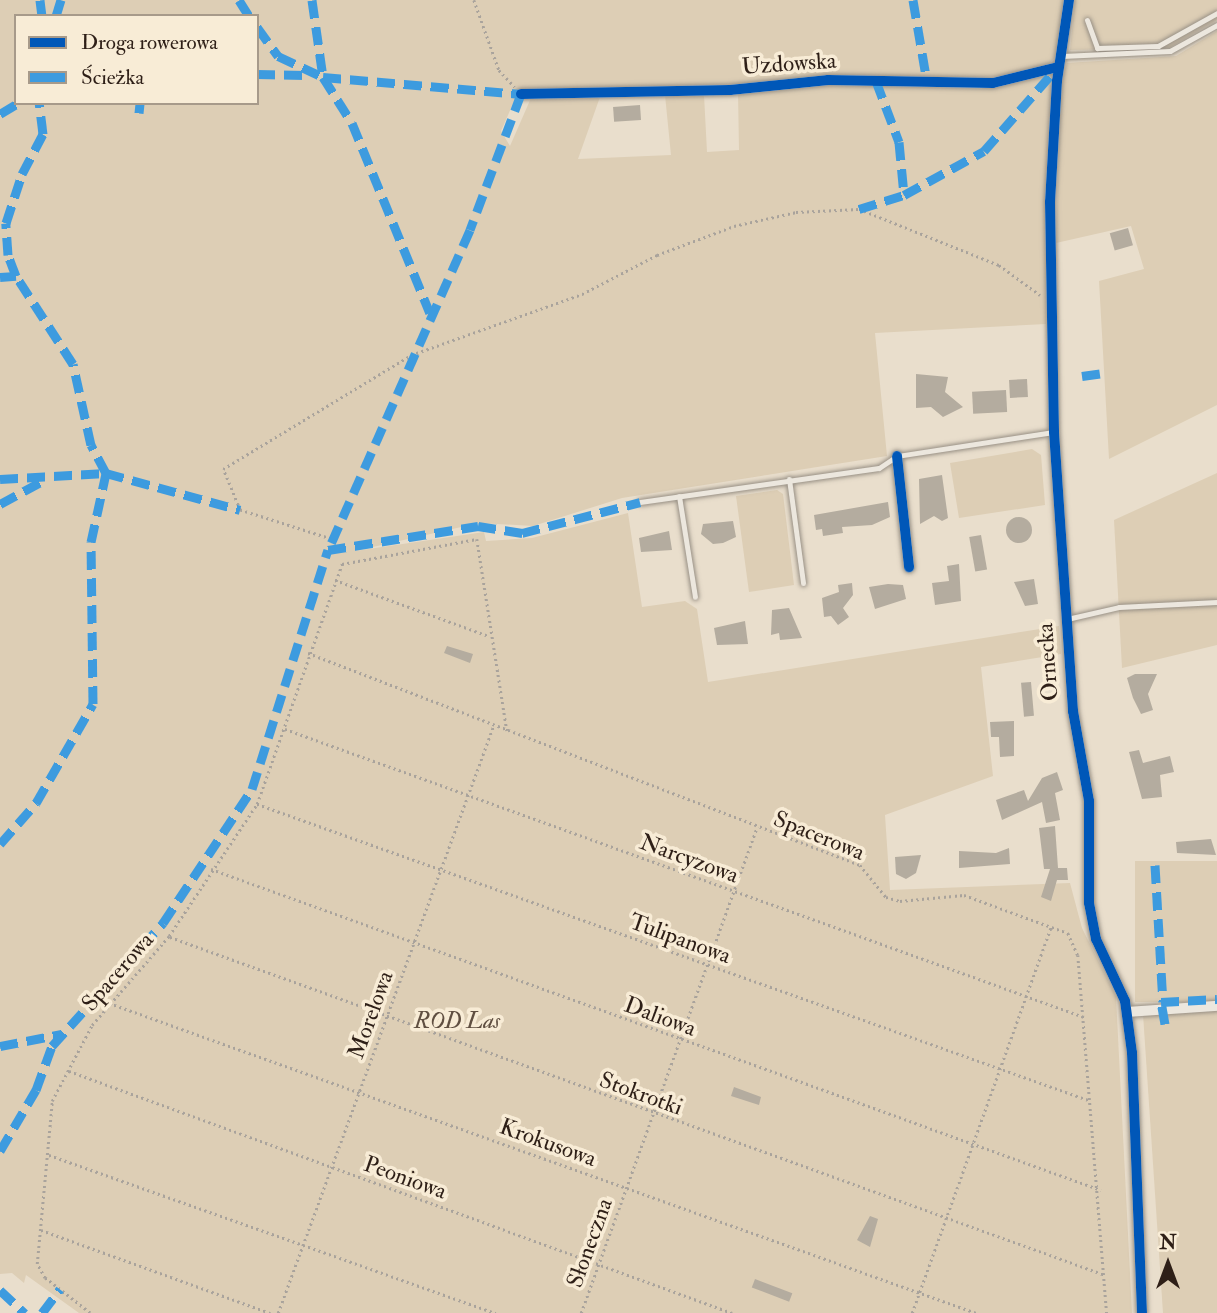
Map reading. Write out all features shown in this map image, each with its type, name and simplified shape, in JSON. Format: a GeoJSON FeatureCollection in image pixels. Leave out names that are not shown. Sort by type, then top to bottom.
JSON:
{"type":"FeatureCollection","features":[{"type":"Feature","properties":{"kind":"street","name":"Ornecka"},"geometry":{"type":"LineString","coordinates":[[1069,0],[1062,55],[1058,66],[1050,305],[1054,432],[1073,711],[1089,801],[1091,922],[1128,1012],[1142,1313]]}},
{"type":"Feature","properties":{"kind":"street","name":"Uzdowska"},"geometry":{"type":"LineString","coordinates":[[521,94],[730,90],[828,80],[993,83],[1058,66]]}},
{"type":"Feature","properties":{"kind":"street"},"geometry":{"type":"LineString","coordinates":[[897,456],[909,567]]}},
{"type":"Feature","properties":{"kind":"street"},"geometry":{"type":"LineString","coordinates":[[1128,1012],[1217,1006]]}},
{"type":"Feature","properties":{"kind":"lane"},"geometry":{"type":"LineString","coordinates":[[1087,20],[1097,48],[1158,46],[1217,13]]}},
{"type":"Feature","properties":{"kind":"lane"},"geometry":{"type":"LineString","coordinates":[[1062,55],[1170,51],[1217,25]]}},
{"type":"Feature","properties":{"kind":"lane"},"geometry":{"type":"LineString","coordinates":[[640,502],[879,468],[897,456],[1054,432]]}},
{"type":"Feature","properties":{"kind":"lane"},"geometry":{"type":"LineString","coordinates":[[789,479],[803,583]]}},
{"type":"Feature","properties":{"kind":"lane"},"geometry":{"type":"LineString","coordinates":[[679,496],[695,597]]}},
{"type":"Feature","properties":{"kind":"lane"},"geometry":{"type":"LineString","coordinates":[[1067,619],[1119,607],[1217,602]]}},
{"type":"Feature","properties":{"kind":"path"},"geometry":{"type":"LineString","coordinates":[[474,0],[499,70],[521,94]]}},
{"type":"Feature","properties":{"kind":"path"},"geometry":{"type":"LineString","coordinates":[[331,539],[240,510],[223,469],[411,355],[582,294],[657,255],[734,226],[796,212],[859,209],[999,265],[1050,305]]}},
{"type":"Feature","properties":{"kind":"path"},"geometry":{"type":"LineString","coordinates":[[335,580],[491,637]]}},
{"type":"Feature","properties":{"kind":"path"},"geometry":{"type":"LineString","coordinates":[[912,1313],[1052,925]]}},
{"type":"Feature","properties":{"kind":"path"},"geometry":{"type":"LineString","coordinates":[[48,1155],[302,1242],[496,1313]]}},
{"type":"Feature","properties":{"kind":"path"},"geometry":{"type":"LineString","coordinates":[[41,1230],[270,1313]]}},
{"type":"Feature","properties":{"kind":"green space","name":"ROD Las"},"geometry":{"type":"Polygon","coordinates":[[[0,0],[1064,0],[1057,55],[1046,67],[1008,76],[519,90],[501,131],[510,146],[531,98],[600,97],[578,159],[671,155],[665,95],[704,95],[707,152],[739,150],[738,92],[829,84],[981,89],[1045,76],[1053,89],[1046,324],[875,333],[887,456],[622,498],[533,526],[479,523],[355,551],[484,532],[486,541],[532,538],[628,513],[642,607],[685,601],[697,609],[708,682],[1059,626],[1061,654],[981,667],[993,776],[885,815],[890,890],[1070,883],[1082,928],[1116,997],[1132,1313],[79,1313],[26,1275],[24,1283],[12,1273],[0,1274],[0,0]]]}},
{"type":"Feature","properties":{"kind":"green space"},"geometry":{"type":"Polygon","coordinates":[[[1075,0],[1217,0],[1217,20],[1169,48],[1070,50],[1075,0]]]}},
{"type":"Feature","properties":{"kind":"green space"},"geometry":{"type":"Polygon","coordinates":[[[1217,31],[1217,405],[1109,459],[1099,281],[1144,269],[1131,226],[1056,243],[1061,83],[1067,63],[1176,56],[1217,31]]]}},
{"type":"Feature","properties":{"kind":"green space"},"geometry":{"type":"Polygon","coordinates":[[[1032,449],[1041,455],[1045,505],[959,518],[950,463],[1032,449]]]}},
{"type":"Feature","properties":{"kind":"green space"},"geometry":{"type":"Polygon","coordinates":[[[1217,473],[1217,645],[1122,668],[1114,520],[1217,473]]]}},
{"type":"Feature","properties":{"kind":"green space"},"geometry":{"type":"Polygon","coordinates":[[[777,490],[783,494],[794,585],[749,592],[736,496],[777,490]]]}},
{"type":"Feature","properties":{"kind":"green space"},"geometry":{"type":"Polygon","coordinates":[[[1135,861],[1217,861],[1217,1002],[1135,1002],[1135,861]]]}},
{"type":"Feature","properties":{"kind":"green space"},"geometry":{"type":"Polygon","coordinates":[[[1217,1010],[1217,1313],[1163,1313],[1143,1014],[1217,1010]]]}},
{"type":"Feature","properties":{"kind":"building"},"geometry":{"type":"Polygon","coordinates":[[[640,105],[641,120],[614,122],[613,107],[640,105]]]}},
{"type":"Feature","properties":{"kind":"building"},"geometry":{"type":"Polygon","coordinates":[[[1128,228],[1133,245],[1115,251],[1110,233],[1128,228]]]}},
{"type":"Feature","properties":{"kind":"building"},"geometry":{"type":"Polygon","coordinates":[[[916,374],[948,377],[945,392],[963,407],[943,417],[931,407],[916,408],[916,374]]]}},
{"type":"Feature","properties":{"kind":"building"},"geometry":{"type":"Polygon","coordinates":[[[1027,379],[1028,397],[1010,398],[1009,380],[1027,379]]]}},
{"type":"Feature","properties":{"kind":"building"},"geometry":{"type":"Polygon","coordinates":[[[1006,390],[1007,412],[973,414],[972,392],[1006,390]]]}},
{"type":"Feature","properties":{"kind":"building"},"geometry":{"type":"Polygon","coordinates":[[[942,475],[948,518],[942,521],[934,516],[920,524],[919,479],[942,475]]]}},
{"type":"Feature","properties":{"kind":"building"},"geometry":{"type":"Polygon","coordinates":[[[888,502],[890,517],[872,525],[842,527],[843,533],[823,536],[822,529],[816,530],[814,515],[888,502]]]}},
{"type":"Feature","properties":{"kind":"building"},"geometry":{"type":"Polygon","coordinates":[[[1019,517],[1028,521],[1032,530],[1028,539],[1019,543],[1010,539],[1006,530],[1010,521],[1019,517]]]}},
{"type":"Feature","properties":{"kind":"building"},"geometry":{"type":"Polygon","coordinates":[[[733,521],[736,537],[723,543],[713,544],[701,534],[703,524],[733,521]]]}},
{"type":"Feature","properties":{"kind":"building"},"geometry":{"type":"Polygon","coordinates":[[[669,531],[672,550],[641,552],[639,538],[669,531]]]}},
{"type":"Feature","properties":{"kind":"building"},"geometry":{"type":"Polygon","coordinates":[[[981,535],[987,569],[975,572],[969,537],[981,535]]]}},
{"type":"Feature","properties":{"kind":"building"},"geometry":{"type":"Polygon","coordinates":[[[959,564],[961,601],[935,605],[932,583],[949,581],[947,566],[959,564]]]}},
{"type":"Feature","properties":{"kind":"building"},"geometry":{"type":"Polygon","coordinates":[[[1034,579],[1038,604],[1025,606],[1014,582],[1034,579]]]}},
{"type":"Feature","properties":{"kind":"building"},"geometry":{"type":"Polygon","coordinates":[[[852,583],[853,595],[843,608],[849,617],[838,625],[831,616],[824,617],[822,598],[839,592],[838,585],[852,583]]]}},
{"type":"Feature","properties":{"kind":"building"},"geometry":{"type":"Polygon","coordinates":[[[903,585],[906,599],[875,609],[869,587],[903,585]]]}},
{"type":"Feature","properties":{"kind":"building"},"geometry":{"type":"Polygon","coordinates":[[[789,608],[802,638],[780,640],[779,633],[771,635],[772,610],[789,608]]]}},
{"type":"Feature","properties":{"kind":"building"},"geometry":{"type":"Polygon","coordinates":[[[745,621],[748,644],[717,645],[714,628],[745,621]]]}},
{"type":"Feature","properties":{"kind":"building"},"geometry":{"type":"Polygon","coordinates":[[[447,646],[473,654],[470,663],[444,653],[447,646]]]}},
{"type":"Feature","properties":{"kind":"building"},"geometry":{"type":"Polygon","coordinates":[[[1135,674],[1157,674],[1148,694],[1153,710],[1141,714],[1127,678],[1135,674]]]}},
{"type":"Feature","properties":{"kind":"building"},"geometry":{"type":"Polygon","coordinates":[[[1031,682],[1034,716],[1024,717],[1021,683],[1031,682]]]}},
{"type":"Feature","properties":{"kind":"building"},"geometry":{"type":"Polygon","coordinates":[[[1014,721],[1014,756],[1000,757],[999,737],[991,737],[990,722],[1014,721]]]}},
{"type":"Feature","properties":{"kind":"building"},"geometry":{"type":"Polygon","coordinates":[[[1139,750],[1143,763],[1170,756],[1174,772],[1160,775],[1162,797],[1142,799],[1129,752],[1139,750]]]}},
{"type":"Feature","properties":{"kind":"building"},"geometry":{"type":"Polygon","coordinates":[[[1057,772],[1063,790],[1055,793],[1060,820],[1046,823],[1042,802],[1002,820],[996,800],[1024,790],[1028,801],[1042,778],[1057,772]]]}},
{"type":"Feature","properties":{"kind":"building"},"geometry":{"type":"Polygon","coordinates":[[[1055,826],[1058,868],[1067,868],[1068,880],[1057,880],[1051,901],[1041,897],[1050,869],[1044,869],[1039,828],[1055,826]]]}},
{"type":"Feature","properties":{"kind":"building"},"geometry":{"type":"Polygon","coordinates":[[[1211,839],[1216,855],[1177,853],[1176,842],[1211,839]]]}},
{"type":"Feature","properties":{"kind":"building"},"geometry":{"type":"Polygon","coordinates":[[[1009,848],[1010,864],[959,868],[959,851],[996,853],[1009,848]]]}},
{"type":"Feature","properties":{"kind":"building"},"geometry":{"type":"Polygon","coordinates":[[[921,855],[916,873],[906,879],[896,874],[895,857],[921,855]]]}},
{"type":"Feature","properties":{"kind":"building"},"geometry":{"type":"Polygon","coordinates":[[[734,1087],[761,1097],[759,1105],[731,1096],[734,1087]]]}},
{"type":"Feature","properties":{"kind":"building"},"geometry":{"type":"Polygon","coordinates":[[[870,1216],[878,1219],[870,1247],[857,1240],[870,1216]]]}},
{"type":"Feature","properties":{"kind":"building"},"geometry":{"type":"Polygon","coordinates":[[[755,1279],[792,1293],[789,1302],[752,1287],[755,1279]]]}},
{"type":"Feature","properties":{"kind":"marked path"},"geometry":{"type":"LineString","coordinates":[[40,0],[42,14]]}},
{"type":"Feature","properties":{"kind":"marked path"},"geometry":{"type":"LineString","coordinates":[[57,14],[61,0]]}},
{"type":"Feature","properties":{"kind":"marked path"},"geometry":{"type":"LineString","coordinates":[[239,0],[248,14]]}},
{"type":"Feature","properties":{"kind":"marked path"},"geometry":{"type":"LineString","coordinates":[[312,0],[323,77],[352,123],[430,313]]}},
{"type":"Feature","properties":{"kind":"marked path"},"geometry":{"type":"LineString","coordinates":[[913,0],[927,82]]}},
{"type":"Feature","properties":{"kind":"marked path"},"geometry":{"type":"LineString","coordinates":[[259,30],[278,56],[323,77],[521,94],[470,230],[328,550]]}},
{"type":"Feature","properties":{"kind":"marked path"},"geometry":{"type":"LineString","coordinates":[[859,209],[904,195],[984,151],[1057,68]]}},
{"type":"Feature","properties":{"kind":"marked path"},"geometry":{"type":"LineString","coordinates":[[259,74],[305,75]]}},
{"type":"Feature","properties":{"kind":"marked path"},"geometry":{"type":"LineString","coordinates":[[876,81],[899,142],[904,195]]}},
{"type":"Feature","properties":{"kind":"marked path"},"geometry":{"type":"LineString","coordinates":[[0,114],[15,105]]}},
{"type":"Feature","properties":{"kind":"marked path"},"geometry":{"type":"LineString","coordinates":[[0,844],[36,803],[93,704],[91,542],[106,473],[91,445],[73,364],[16,276],[8,255],[6,223],[22,174],[43,134],[39,105]]}},
{"type":"Feature","properties":{"kind":"marked path"},"geometry":{"type":"LineString","coordinates":[[139,113],[140,105]]}},
{"type":"Feature","properties":{"kind":"marked path"},"geometry":{"type":"LineString","coordinates":[[0,277],[16,276]]}},
{"type":"Feature","properties":{"kind":"marked path"},"geometry":{"type":"LineString","coordinates":[[1082,376],[1104,373]]}},
{"type":"Feature","properties":{"kind":"marked path"},"geometry":{"type":"LineString","coordinates":[[0,479],[106,473],[240,510]]}},
{"type":"Feature","properties":{"kind":"marked path"},"geometry":{"type":"LineString","coordinates":[[0,504],[46,479]]}},
{"type":"Feature","properties":{"kind":"marked path"},"geometry":{"type":"LineString","coordinates":[[0,1151],[36,1090],[52,1046],[163,923],[252,789],[328,550],[478,526],[522,533],[640,502]]}},
{"type":"Feature","properties":{"kind":"marked path"},"geometry":{"type":"LineString","coordinates":[[1155,865],[1163,1002]]}},
{"type":"Feature","properties":{"kind":"marked path"},"geometry":{"type":"LineString","coordinates":[[1165,1024],[1161,1002],[1217,999]]}},
{"type":"Feature","properties":{"kind":"marked path"},"geometry":{"type":"LineString","coordinates":[[0,1046],[62,1034]]}},
{"type":"Feature","properties":{"kind":"marked path"},"geometry":{"type":"LineString","coordinates":[[42,1313],[60,1289]]}},
{"type":"Feature","properties":{"kind":"marked path"},"geometry":{"type":"LineString","coordinates":[[0,1290],[25,1313]]}},
{"type":"Feature","properties":{"kind":"cycle path"},"geometry":{"type":"LineString","coordinates":[[1069,0],[1057,81],[1050,202],[1054,432],[1073,711],[1089,801],[1089,903],[1096,939],[1125,1001],[1132,1053],[1142,1313]]}},
{"type":"Feature","properties":{"kind":"cycle path"},"geometry":{"type":"LineString","coordinates":[[521,94],[730,90],[828,80],[993,83],[1058,67]]}},
{"type":"Feature","properties":{"kind":"cycle path"},"geometry":{"type":"LineString","coordinates":[[897,456],[909,567]]}}]}
